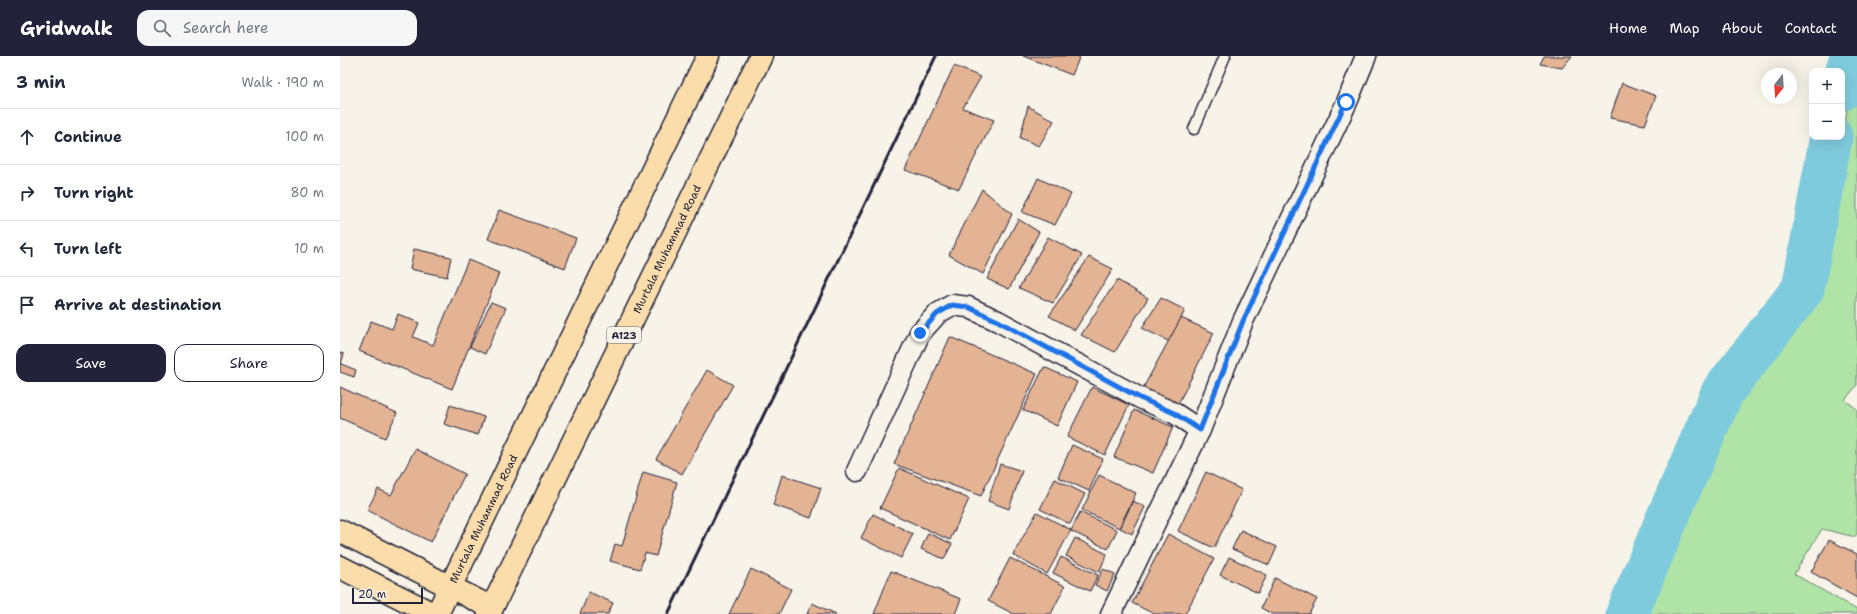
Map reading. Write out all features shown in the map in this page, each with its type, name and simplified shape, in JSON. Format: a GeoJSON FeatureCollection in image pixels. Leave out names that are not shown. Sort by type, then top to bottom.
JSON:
{"type":"FeatureCollection","features":[{"type":"Feature","properties":{"kind":"main road","name":"Murtala Muhammad Road"},"geometry":{"type":"LineString","coordinates":[[437,614],[708,56]]}},
{"type":"Feature","properties":{"kind":"main road","name":"Murtala Muhammad Road"},"geometry":{"type":"LineString","coordinates":[[490,611],[761,56]]}},
{"type":"Feature","properties":{"kind":"main road"},"geometry":{"type":"LineString","coordinates":[[340,531],[451,586],[490,611]]}},
{"type":"Feature","properties":{"kind":"main road"},"geometry":{"type":"LineString","coordinates":[[340,567],[433,614]]}},
{"type":"Feature","properties":{"kind":"street"},"geometry":{"type":"LineString","coordinates":[[1111,614],[1200,430],[1243,321],[1346,102],[1366,56]]}},
{"type":"Feature","properties":{"kind":"street"},"geometry":{"type":"LineString","coordinates":[[857,471],[920,333],[937,314],[952,305],[968,307],[998,321],[1140,398],[1174,413],[1200,430]]}},
{"type":"Feature","properties":{"kind":"lane"},"geometry":{"type":"LineString","coordinates":[[1194,129],[1225,56]]}},
{"type":"Feature","properties":{"kind":"green space"},"geometry":{"type":"Polygon","coordinates":[[[1857,66],[1857,385],[1845,400],[1857,409],[1857,533],[1855,537],[1822,529],[1794,574],[1857,610],[1857,614],[1637,614],[1732,398],[1811,294],[1841,140],[1845,140],[1845,120],[1857,66]]]}},
{"type":"Feature","properties":{"kind":"building"},"geometry":{"type":"Polygon","coordinates":[[[1023,56],[1080,56],[1072,75],[1023,56]]]}},
{"type":"Feature","properties":{"kind":"building"},"geometry":{"type":"Polygon","coordinates":[[[1544,56],[1572,56],[1562,68],[1540,64],[1544,56]]]}},
{"type":"Feature","properties":{"kind":"building"},"geometry":{"type":"Polygon","coordinates":[[[954,66],[981,77],[963,108],[994,120],[959,189],[905,170],[954,66]]]}},
{"type":"Feature","properties":{"kind":"building"},"geometry":{"type":"Polygon","coordinates":[[[1622,83],[1656,96],[1645,125],[1610,118],[1622,83]]]}},
{"type":"Feature","properties":{"kind":"building"},"geometry":{"type":"Polygon","coordinates":[[[1028,106],[1054,121],[1039,146],[1020,138],[1028,106]]]}},
{"type":"Feature","properties":{"kind":"building"},"geometry":{"type":"Polygon","coordinates":[[[1038,178],[1071,194],[1055,225],[1022,212],[1038,178]]]}},
{"type":"Feature","properties":{"kind":"building"},"geometry":{"type":"Polygon","coordinates":[[[982,189],[1012,214],[983,274],[949,255],[982,189]]]}},
{"type":"Feature","properties":{"kind":"building"},"geometry":{"type":"Polygon","coordinates":[[[499,210],[576,238],[565,268],[488,239],[499,210]]]}},
{"type":"Feature","properties":{"kind":"building"},"geometry":{"type":"Polygon","coordinates":[[[1018,219],[1039,232],[1009,289],[987,279],[1018,219]]]}},
{"type":"Feature","properties":{"kind":"building"},"geometry":{"type":"Polygon","coordinates":[[[1048,237],[1082,255],[1053,303],[1019,288],[1048,237]]]}},
{"type":"Feature","properties":{"kind":"building"},"geometry":{"type":"Polygon","coordinates":[[[414,249],[451,257],[447,277],[410,269],[414,249]]]}},
{"type":"Feature","properties":{"kind":"building"},"geometry":{"type":"Polygon","coordinates":[[[1089,257],[1113,269],[1075,330],[1049,316],[1089,257]]]}},
{"type":"Feature","properties":{"kind":"building"},"geometry":{"type":"Polygon","coordinates":[[[468,260],[499,273],[452,389],[359,351],[371,321],[392,329],[398,314],[419,323],[413,337],[433,345],[468,260]]]}},
{"type":"Feature","properties":{"kind":"building"},"geometry":{"type":"Polygon","coordinates":[[[1117,280],[1148,298],[1115,352],[1081,335],[1117,280]]]}},
{"type":"Feature","properties":{"kind":"building"},"geometry":{"type":"Polygon","coordinates":[[[1161,298],[1185,310],[1170,342],[1142,328],[1161,298]]]}},
{"type":"Feature","properties":{"kind":"building"},"geometry":{"type":"Polygon","coordinates":[[[491,302],[506,308],[485,354],[470,347],[491,302]]]}},
{"type":"Feature","properties":{"kind":"building"},"geometry":{"type":"Polygon","coordinates":[[[1181,318],[1214,333],[1177,406],[1142,390],[1181,318]]]}},
{"type":"Feature","properties":{"kind":"building"},"geometry":{"type":"Polygon","coordinates":[[[950,337],[1037,374],[981,496],[894,464],[950,337]]]}},
{"type":"Feature","properties":{"kind":"building"},"geometry":{"type":"Polygon","coordinates":[[[340,353],[344,354],[341,364],[356,370],[354,377],[340,372],[340,353]]]}},
{"type":"Feature","properties":{"kind":"building"},"geometry":{"type":"Polygon","coordinates":[[[1044,367],[1077,382],[1057,426],[1023,410],[1044,367]]]}},
{"type":"Feature","properties":{"kind":"building"},"geometry":{"type":"Polygon","coordinates":[[[707,370],[733,385],[682,474],[656,459],[707,370]]]}},
{"type":"Feature","properties":{"kind":"building"},"geometry":{"type":"Polygon","coordinates":[[[340,387],[397,413],[385,438],[340,418],[340,387]]]}},
{"type":"Feature","properties":{"kind":"building"},"geometry":{"type":"Polygon","coordinates":[[[1092,387],[1129,405],[1105,455],[1067,437],[1092,387]]]}},
{"type":"Feature","properties":{"kind":"building"},"geometry":{"type":"Polygon","coordinates":[[[450,405],[484,417],[478,435],[444,424],[450,405]]]}},
{"type":"Feature","properties":{"kind":"building"},"geometry":{"type":"Polygon","coordinates":[[[1134,410],[1173,427],[1153,473],[1114,457],[1134,410]]]}},
{"type":"Feature","properties":{"kind":"building"},"geometry":{"type":"Polygon","coordinates":[[[1072,445],[1103,459],[1089,491],[1058,477],[1072,445]]]}},
{"type":"Feature","properties":{"kind":"building"},"geometry":{"type":"Polygon","coordinates":[[[415,449],[465,474],[431,542],[367,510],[378,489],[391,495],[415,449]]]}},
{"type":"Feature","properties":{"kind":"building"},"geometry":{"type":"Polygon","coordinates":[[[1000,464],[1022,471],[1009,509],[988,501],[1000,464]]]}},
{"type":"Feature","properties":{"kind":"building"},"geometry":{"type":"Polygon","coordinates":[[[899,468],[969,499],[950,540],[880,508],[899,468]]]}},
{"type":"Feature","properties":{"kind":"building"},"geometry":{"type":"Polygon","coordinates":[[[643,472],[677,482],[656,556],[645,553],[640,569],[610,561],[615,544],[622,546],[643,472]]]}},
{"type":"Feature","properties":{"kind":"building"},"geometry":{"type":"Polygon","coordinates":[[[1206,472],[1242,490],[1214,548],[1178,531],[1206,472]]]}},
{"type":"Feature","properties":{"kind":"building"},"geometry":{"type":"Polygon","coordinates":[[[782,475],[821,488],[811,518],[773,505],[782,475]]]}},
{"type":"Feature","properties":{"kind":"building"},"geometry":{"type":"Polygon","coordinates":[[[1099,475],[1136,493],[1119,528],[1082,510],[1099,475]]]}},
{"type":"Feature","properties":{"kind":"building"},"geometry":{"type":"Polygon","coordinates":[[[1055,479],[1085,494],[1070,524],[1040,509],[1055,479]]]}},
{"type":"Feature","properties":{"kind":"building"},"geometry":{"type":"Polygon","coordinates":[[[1133,501],[1145,507],[1132,534],[1120,528],[1133,501]]]}},
{"type":"Feature","properties":{"kind":"building"},"geometry":{"type":"Polygon","coordinates":[[[1037,512],[1071,530],[1047,574],[1013,555],[1037,512]]]}},
{"type":"Feature","properties":{"kind":"building"},"geometry":{"type":"Polygon","coordinates":[[[1080,512],[1117,530],[1108,549],[1071,531],[1080,512]]]}},
{"type":"Feature","properties":{"kind":"building"},"geometry":{"type":"Polygon","coordinates":[[[873,514],[913,534],[901,558],[861,538],[873,514]]]}},
{"type":"Feature","properties":{"kind":"building"},"geometry":{"type":"Polygon","coordinates":[[[1241,530],[1277,547],[1269,565],[1232,549],[1241,530]]]}},
{"type":"Feature","properties":{"kind":"building"},"geometry":{"type":"Polygon","coordinates":[[[928,533],[952,544],[944,559],[921,549],[928,533]]]}},
{"type":"Feature","properties":{"kind":"building"},"geometry":{"type":"Polygon","coordinates":[[[1168,534],[1214,559],[1185,614],[1154,614],[1132,603],[1168,534]]]}},
{"type":"Feature","properties":{"kind":"building"},"geometry":{"type":"Polygon","coordinates":[[[1075,538],[1107,554],[1099,572],[1066,556],[1075,538]]]}},
{"type":"Feature","properties":{"kind":"building"},"geometry":{"type":"Polygon","coordinates":[[[1829,540],[1857,554],[1857,598],[1811,572],[1829,540]]]}},
{"type":"Feature","properties":{"kind":"building"},"geometry":{"type":"Polygon","coordinates":[[[1061,557],[1098,575],[1090,591],[1053,573],[1061,557]]]}},
{"type":"Feature","properties":{"kind":"building"},"geometry":{"type":"Polygon","coordinates":[[[1229,557],[1267,575],[1258,593],[1220,575],[1229,557]]]}},
{"type":"Feature","properties":{"kind":"building"},"geometry":{"type":"Polygon","coordinates":[[[1010,558],[1065,586],[1051,614],[1014,614],[988,601],[1010,558]]]}},
{"type":"Feature","properties":{"kind":"building"},"geometry":{"type":"Polygon","coordinates":[[[751,569],[791,589],[779,614],[729,614],[751,569]]]}},
{"type":"Feature","properties":{"kind":"building"},"geometry":{"type":"Polygon","coordinates":[[[1103,569],[1115,574],[1107,591],[1095,585],[1103,569]]]}},
{"type":"Feature","properties":{"kind":"building"},"geometry":{"type":"Polygon","coordinates":[[[891,571],[961,599],[955,614],[874,614],[891,571]]]}},
{"type":"Feature","properties":{"kind":"building"},"geometry":{"type":"Polygon","coordinates":[[[1275,578],[1317,599],[1309,614],[1272,614],[1261,608],[1275,578]]]}},
{"type":"Feature","properties":{"kind":"building"},"geometry":{"type":"Polygon","coordinates":[[[589,592],[613,603],[608,614],[580,614],[589,592]]]}},
{"type":"Feature","properties":{"kind":"building"},"geometry":{"type":"Polygon","coordinates":[[[812,603],[836,614],[807,614],[812,603]]]}},
{"type":"Feature","properties":{"kind":"waterway"},"geometry":{"type":"LineString","coordinates":[[1845,78],[1851,56]]}},
{"type":"Feature","properties":{"kind":"waterway"},"geometry":{"type":"LineString","coordinates":[[1627,614],[1723,391],[1803,289],[1830,140]]}},
{"type":"Feature","properties":{"kind":"railway"},"geometry":{"type":"LineString","coordinates":[[668,614],[936,56]]}},
{"type":"Feature","properties":{"kind":"route"},"geometry":{"type":"LineString","coordinates":[[920,333],[937,314],[952,305],[968,307],[998,321],[1140,398],[1174,413],[1200,430],[1243,321],[1346,102]]}}]}
